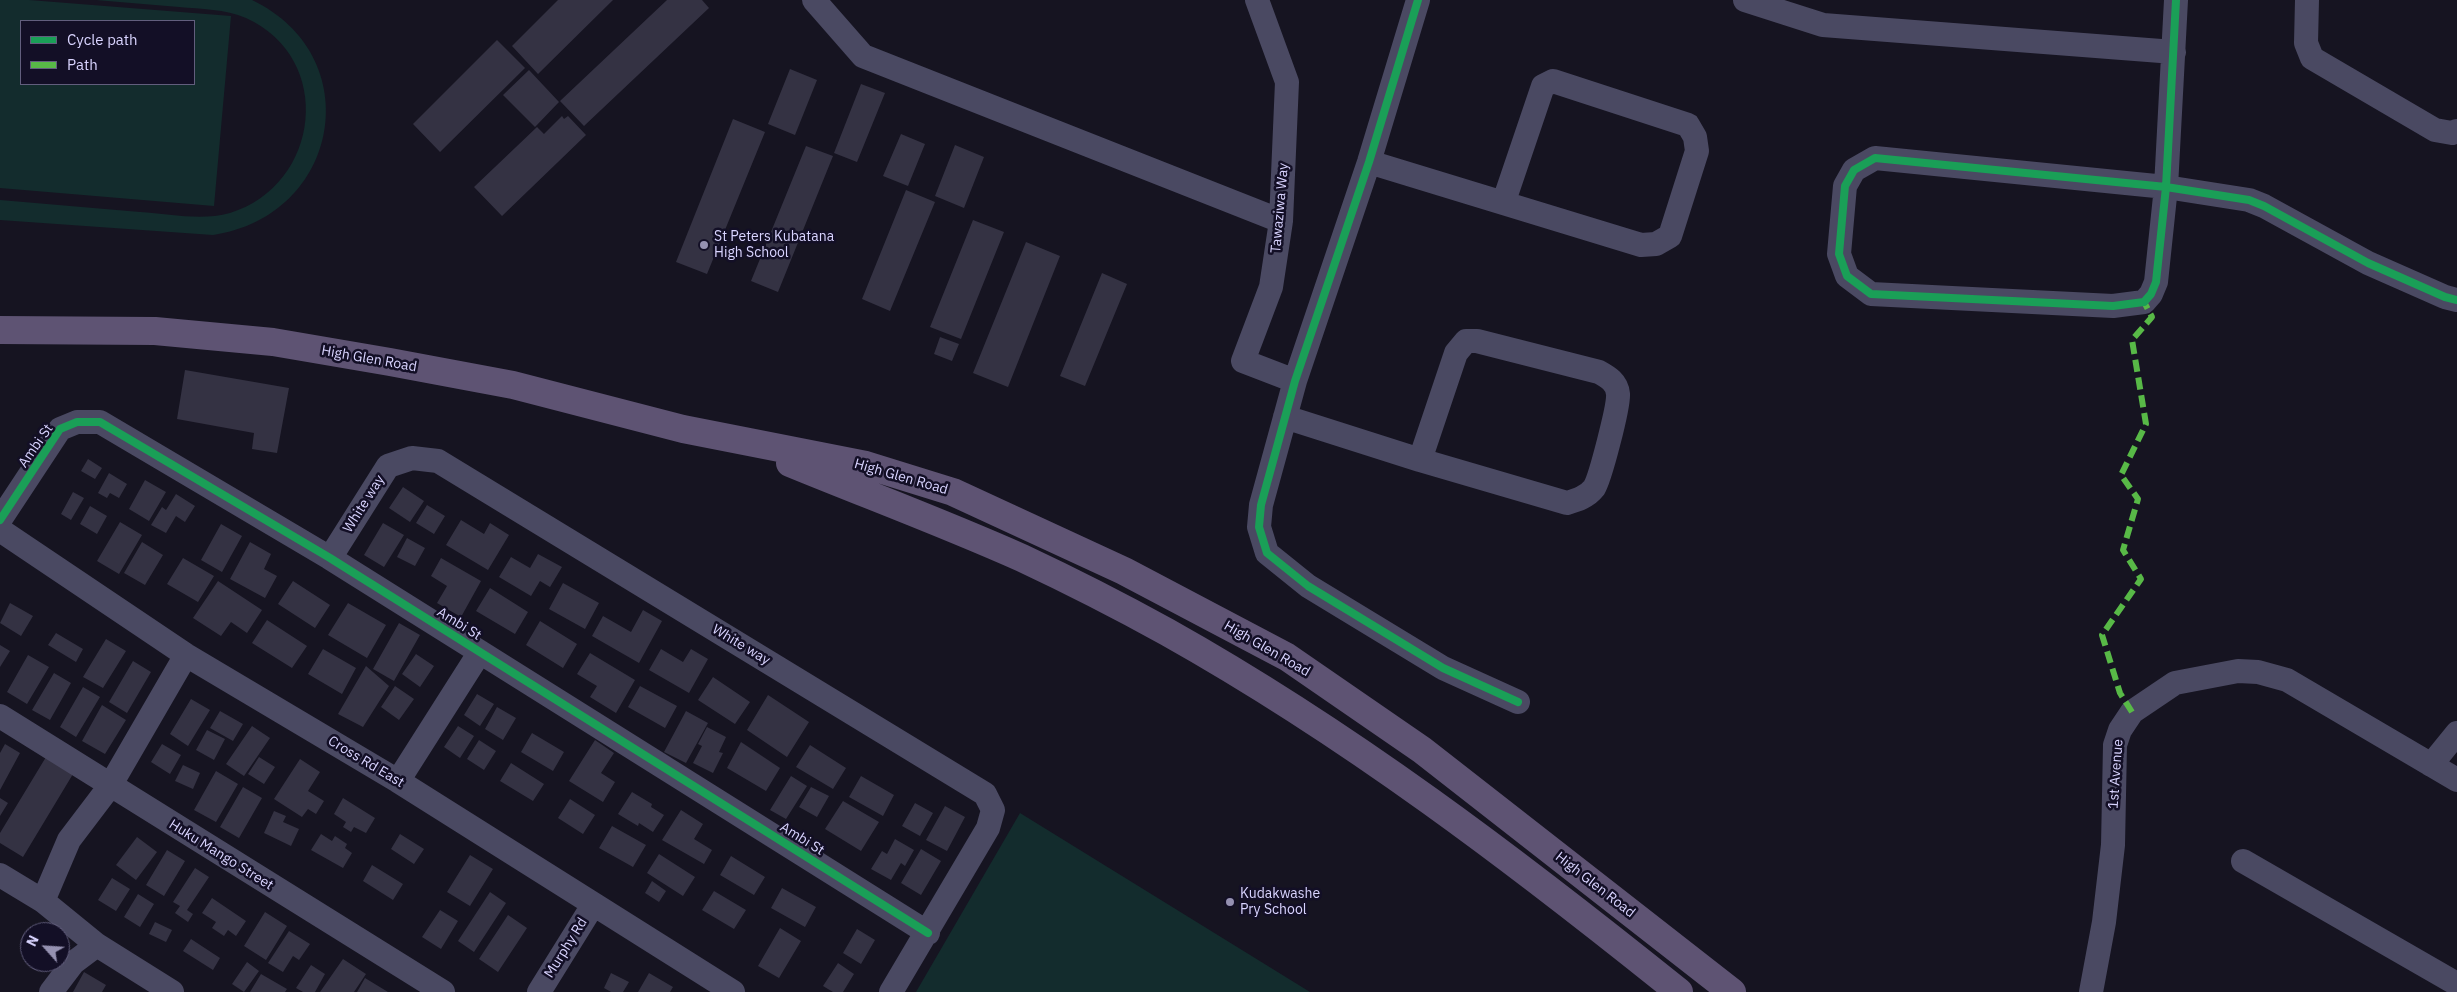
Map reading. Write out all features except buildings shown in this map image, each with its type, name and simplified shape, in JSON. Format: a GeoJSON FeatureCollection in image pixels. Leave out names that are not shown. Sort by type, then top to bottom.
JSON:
{"type":"FeatureCollection","features":[{"type":"Feature","properties":{"kind":"main road","name":"High Glen Road"},"geometry":{"type":"LineString","coordinates":[[0,330],[155,331],[273,342],[513,385],[683,429],[866,466],[953,492],[1124,571],[1287,657],[1422,750],[1732,992]]}},
{"type":"Feature","properties":{"kind":"main road","name":"High Glen Road"},"geometry":{"type":"LineString","coordinates":[[731,438],[1023,559],[1166,632],[1269,694],[1402,780],[1599,927],[1680,992]]}},
{"type":"Feature","properties":{"kind":"street"},"geometry":{"type":"LineString","coordinates":[[814,0],[863,56],[1281,221]]}},
{"type":"Feature","properties":{"kind":"street","name":"Tawaziwa Way"},"geometry":{"type":"LineString","coordinates":[[1257,0],[1287,82],[1281,221],[1271,286],[1243,362],[1295,381]]}},
{"type":"Feature","properties":{"kind":"street"},"geometry":{"type":"LineString","coordinates":[[1418,0],[1369,162],[1295,381],[1261,505],[1259,527],[1266,553],[1308,586],[1435,662],[1518,702]]}},
{"type":"Feature","properties":{"kind":"street"},"geometry":{"type":"LineString","coordinates":[[1745,0],[1823,25],[2174,52]]}},
{"type":"Feature","properties":{"kind":"street"},"geometry":{"type":"LineString","coordinates":[[2176,0],[2166,187],[2156,282],[2144,302],[2113,306],[1871,294],[1847,276],[1840,254],[1845,186],[1854,170],[1875,158],[2166,187],[2249,200],[2264,206],[2368,262],[2445,297],[2457,300]]}},
{"type":"Feature","properties":{"kind":"street"},"geometry":{"type":"LineString","coordinates":[[2307,0],[2306,43],[2312,58],[2435,130],[2452,133],[2457,131]]}},
{"type":"Feature","properties":{"kind":"street"},"geometry":{"type":"LineString","coordinates":[[1369,162],[1640,245],[1656,244],[1670,236],[1697,150],[1695,137],[1688,125],[1553,80],[1547,82],[1543,86],[1504,202]]}},
{"type":"Feature","properties":{"kind":"street"},"geometry":{"type":"LineString","coordinates":[[1285,417],[1420,460],[1567,503],[1582,498],[1594,488],[1614,423],[1618,393],[1613,380],[1599,372],[1477,341],[1466,341],[1456,353],[1420,460]]}},
{"type":"Feature","properties":{"kind":"street","name":"Ambi St"},"geometry":{"type":"LineString","coordinates":[[0,520],[60,429],[77,422],[100,422],[330,558],[928,933]]}},
{"type":"Feature","properties":{"kind":"street","name":"White way"},"geometry":{"type":"LineString","coordinates":[[330,558],[388,466],[412,458],[438,461],[985,794],[993,810],[988,828],[928,933],[891,992]]}},
{"type":"Feature","properties":{"kind":"street","name":"Cross Rd East"},"geometry":{"type":"LineString","coordinates":[[0,530],[186,655],[398,781],[733,992]]}},
{"type":"Feature","properties":{"kind":"street"},"geometry":{"type":"LineString","coordinates":[[398,781],[480,652]]}},
{"type":"Feature","properties":{"kind":"street"},"geometry":{"type":"LineString","coordinates":[[43,901],[69,840],[110,786],[186,655]]}},
{"type":"Feature","properties":{"kind":"street","name":"1st Avenue"},"geometry":{"type":"LineString","coordinates":[[2091,992],[2104,922],[2113,845],[2115,745],[2120,730],[2132,712],[2175,683],[2238,671],[2258,672],[2287,680],[2457,780]]}},
{"type":"Feature","properties":{"kind":"street","name":"Huku Mango Street"},"geometry":{"type":"LineString","coordinates":[[0,716],[442,992]]}},
{"type":"Feature","properties":{"kind":"street"},"geometry":{"type":"LineString","coordinates":[[2431,764],[2457,733]]}},
{"type":"Feature","properties":{"kind":"street"},"geometry":{"type":"LineString","coordinates":[[2243,861],[2457,984]]}},
{"type":"Feature","properties":{"kind":"street"},"geometry":{"type":"LineString","coordinates":[[0,875],[43,901],[97,946],[172,992]]}},
{"type":"Feature","properties":{"kind":"street","name":"Murphy Rd"},"geometry":{"type":"LineString","coordinates":[[539,992],[593,905]]}},
{"type":"Feature","properties":{"kind":"street"},"geometry":{"type":"LineString","coordinates":[[51,992],[73,963],[97,946]]}},
{"type":"Feature","properties":{"kind":"green space"},"geometry":{"type":"Polygon","coordinates":[[[0,0],[29,0],[231,16],[214,206],[0,188],[0,0]]]}},
{"type":"Feature","properties":{"kind":"green space"},"geometry":{"type":"Polygon","coordinates":[[[96,0],[252,0],[289,25],[313,58],[325,94],[324,131],[312,167],[290,198],[256,222],[213,235],[0,220],[0,200],[185,216],[208,216],[230,213],[260,198],[283,176],[299,150],[306,120],[304,90],[294,61],[275,37],[246,18],[221,11],[96,0]]]}},
{"type":"Feature","properties":{"kind":"green space"},"geometry":{"type":"Polygon","coordinates":[[[1020,813],[1310,992],[916,992],[1020,813]]]}},
{"type":"Feature","properties":{"kind":"marked path"},"geometry":{"type":"LineString","coordinates":[[2132,712],[2120,693],[2102,635],[2141,579],[2123,550],[2138,499],[2121,475],[2146,424],[2132,340],[2152,317],[2144,302]]}},
{"type":"Feature","properties":{"kind":"cycle path"},"geometry":{"type":"LineString","coordinates":[[1418,0],[1369,162],[1295,381],[1261,505],[1259,527],[1267,553],[1308,586],[1443,668],[1518,702]]}},
{"type":"Feature","properties":{"kind":"cycle path"},"geometry":{"type":"LineString","coordinates":[[2176,0],[2166,187],[2156,282],[2151,294],[2144,302],[2113,306],[1871,294],[1847,276],[1839,254],[1845,186],[1854,170],[1875,158],[2166,187],[2249,200],[2264,206],[2368,263],[2445,297],[2457,300]]}},
{"type":"Feature","properties":{"kind":"cycle path"},"geometry":{"type":"LineString","coordinates":[[0,520],[60,429],[77,422],[100,422],[330,558],[928,933]]}},
{"type":"Feature","properties":{"kind":"place","name":"St Peters Kubatana High School"},"geometry":{"type":"Point","coordinates":[704,245]}},
{"type":"Feature","properties":{"kind":"place","name":"Kudakwashe Pry School"},"geometry":{"type":"Point","coordinates":[1230,902]}}]}
